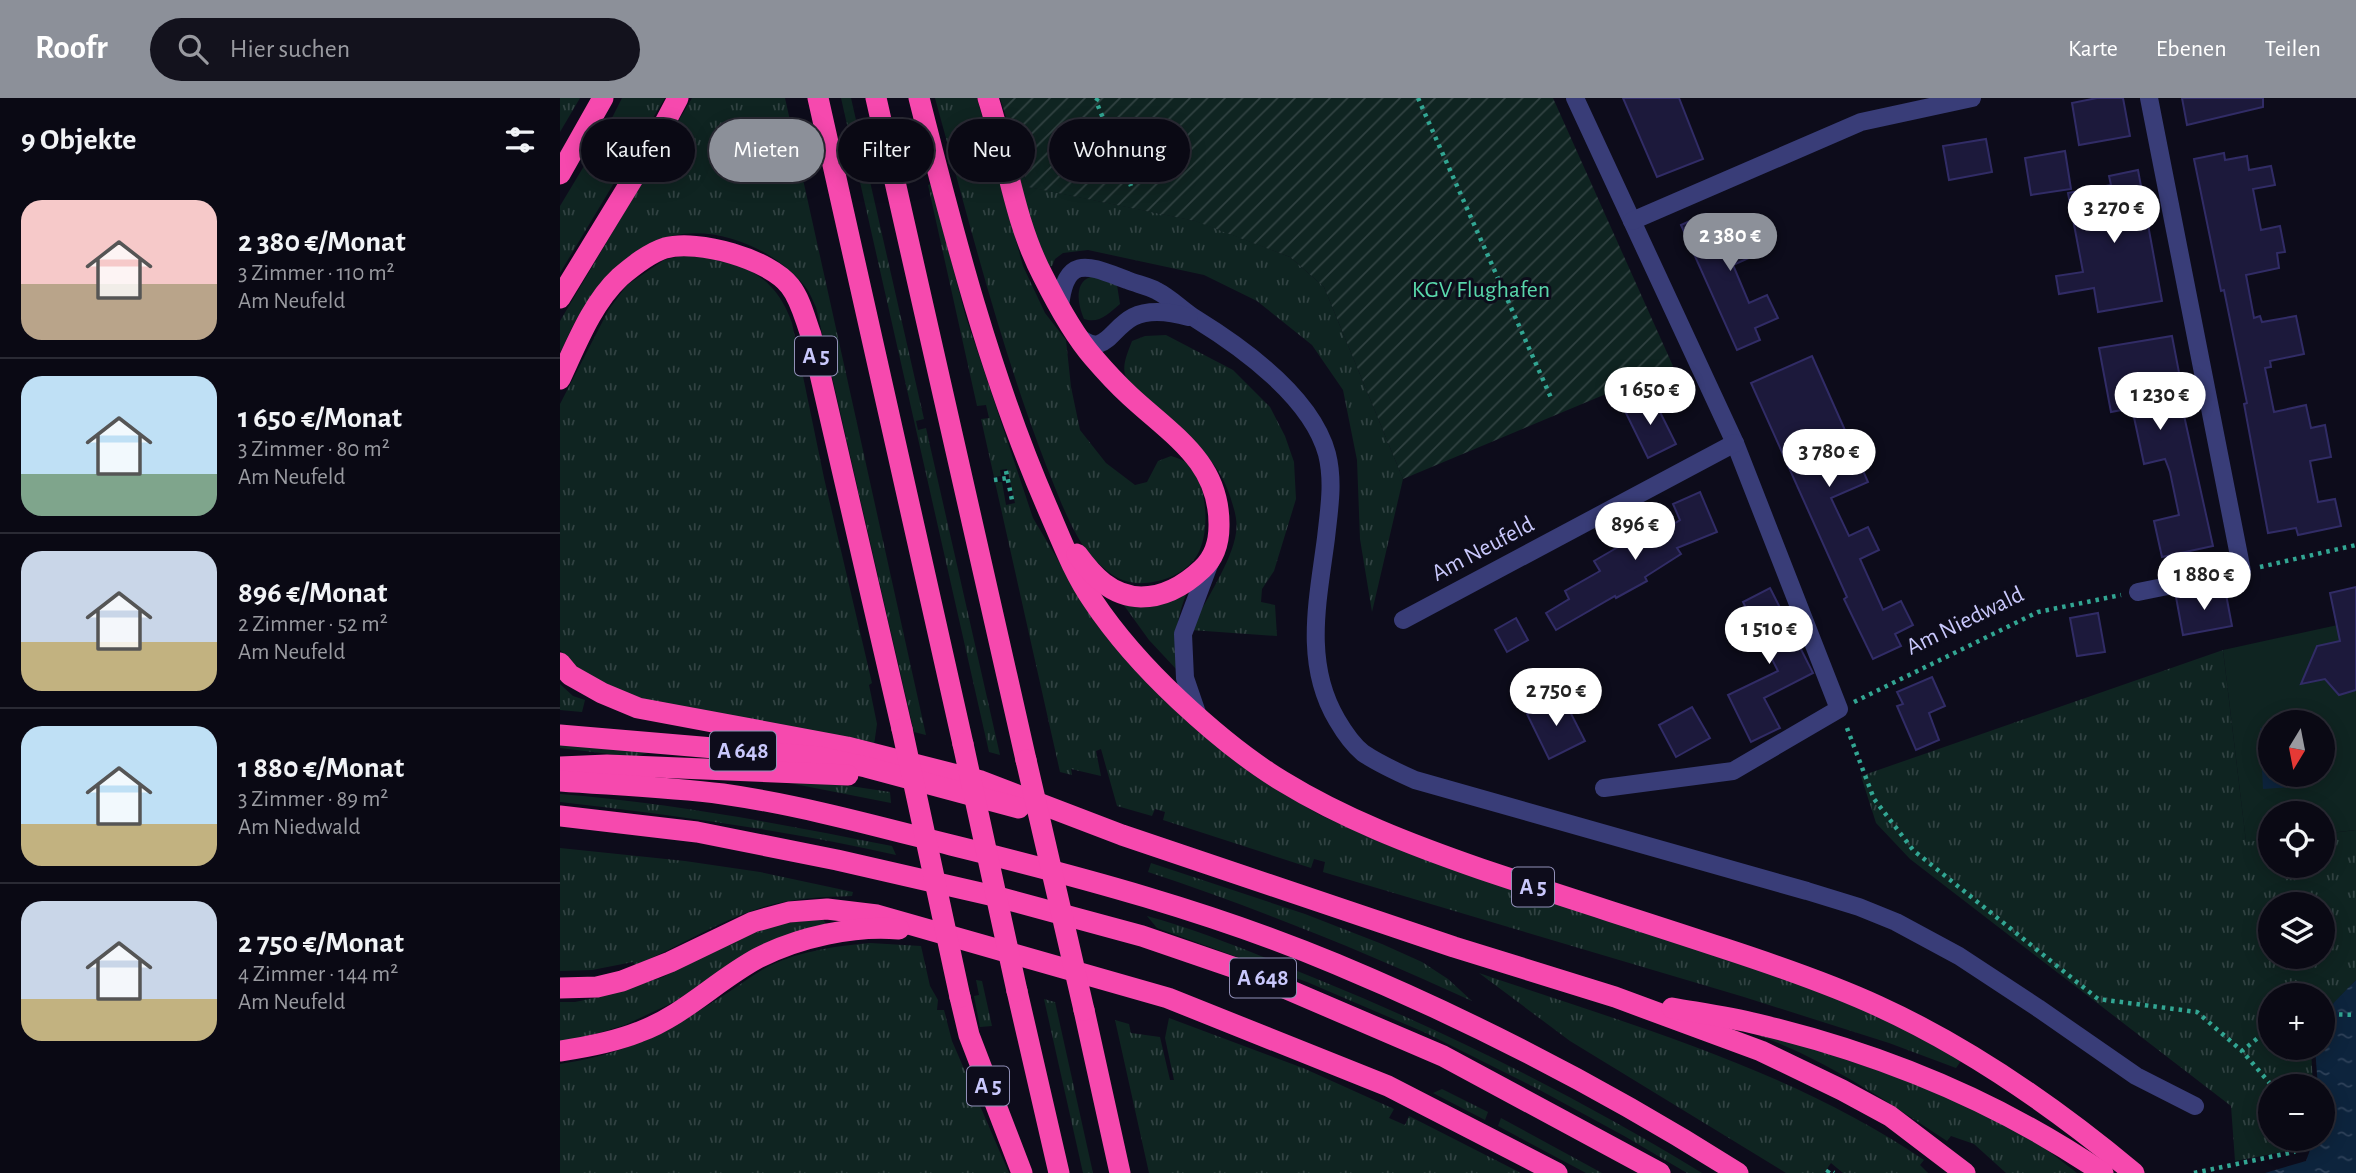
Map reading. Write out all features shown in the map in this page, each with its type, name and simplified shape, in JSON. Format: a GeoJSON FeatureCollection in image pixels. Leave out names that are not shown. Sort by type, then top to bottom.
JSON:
{"type":"FeatureCollection","features":[{"type":"Feature","properties":{"kind":"highway"},"geometry":{"type":"LineString","coordinates":[[560,174],[603,98]]}},
{"type":"Feature","properties":{"kind":"highway"},"geometry":{"type":"LineString","coordinates":[[560,298],[651,149],[678,98]]}},
{"type":"Feature","properties":{"kind":"highway","name":"A 5"},"geometry":{"type":"LineString","coordinates":[[818,98],[1059,1173]]}},
{"type":"Feature","properties":{"kind":"highway"},"geometry":{"type":"LineString","coordinates":[[876,98],[1120,1173]]}},
{"type":"Feature","properties":{"kind":"highway","name":"A 5"},"geometry":{"type":"LineString","coordinates":[[919,98],[976,309],[1031,469],[1075,572],[1093,602],[1141,662],[1199,719],[1239,753],[1278,779],[1321,804],[1375,830],[1547,891],[1778,966],[1878,1006],[1957,1048],[2093,1138],[2134,1173]]}},
{"type":"Feature","properties":{"kind":"highway"},"geometry":{"type":"LineString","coordinates":[[988,98],[1024,229],[1042,275],[1077,336],[1092,356],[1128,394],[1189,448],[1202,464],[1215,491],[1220,513],[1218,540],[1210,561],[1190,580],[1175,589],[1139,597],[1117,592],[1103,584],[1056,527]]}},
{"type":"Feature","properties":{"kind":"highway","name":"A 5"},"geometry":{"type":"LineString","coordinates":[[560,379],[598,304],[618,280],[639,262],[666,248],[700,247],[737,255],[765,268],[789,284],[801,305],[811,335],[969,1035],[1022,1173]]}},
{"type":"Feature","properties":{"kind":"highway"},"geometry":{"type":"LineString","coordinates":[[560,663],[570,675],[602,693],[638,708],[847,747],[981,780],[1122,835],[1454,947],[1615,997],[1761,1051],[1890,1116],[1965,1173]]}},
{"type":"Feature","properties":{"kind":"highway","name":"A 648"},"geometry":{"type":"LineString","coordinates":[[560,735],[820,757],[923,783]]}},
{"type":"Feature","properties":{"kind":"highway","name":"A 648"},"geometry":{"type":"LineString","coordinates":[[560,767],[607,765],[820,772],[923,783]]}},
{"type":"Feature","properties":{"kind":"highway","name":"A 648"},"geometry":{"type":"LineString","coordinates":[[560,781],[724,794],[840,817],[1064,873],[1205,915],[1334,963],[1448,1014],[1569,1075],[1738,1173]]}},
{"type":"Feature","properties":{"kind":"highway"},"geometry":{"type":"LineString","coordinates":[[923,783],[1122,835]]}},
{"type":"Feature","properties":{"kind":"highway","name":"A 648"},"geometry":{"type":"LineString","coordinates":[[560,817],[697,832],[838,860],[994,896],[1142,936],[1247,972],[1443,1056],[1660,1173]]}},
{"type":"Feature","properties":{"kind":"highway","name":"A 648"},"geometry":{"type":"LineString","coordinates":[[560,988],[597,987],[622,981],[670,962],[752,922],[789,912],[827,909],[877,915],[1168,998],[1388,1086],[1557,1173]]}},
{"type":"Feature","properties":{"kind":"highway"},"geometry":{"type":"LineString","coordinates":[[560,1051],[596,1045],[640,1032],[758,958],[795,944],[836,933],[880,928],[954,935]]}},
{"type":"Feature","properties":{"kind":"highway"},"geometry":{"type":"LineString","coordinates":[[1615,997],[1755,1023],[1836,1046],[1970,1097],[2016,1119],[2103,1173]]}},
{"type":"Feature","properties":{"kind":"street"},"geometry":{"type":"LineString","coordinates":[[1575,98],[1735,443],[1839,709],[1733,771],[1604,788]]}},
{"type":"Feature","properties":{"kind":"street"},"geometry":{"type":"LineString","coordinates":[[1632,221],[1861,122],[1972,98]]}},
{"type":"Feature","properties":{"kind":"street"},"geometry":{"type":"LineString","coordinates":[[2137,592],[2242,571],[2149,98]]}},
{"type":"Feature","properties":{"kind":"street"},"geometry":{"type":"LineString","coordinates":[[1060,306],[1064,284],[1073,270],[1097,269],[1158,291],[1195,319],[1211,327],[1265,369],[1289,393],[1315,427],[1326,452],[1331,477],[1330,507],[1315,631],[1315,658],[1332,712],[1346,736],[1362,751],[1386,767],[1415,780],[1807,891],[1896,922],[1991,976],[2136,1076],[2195,1106]]}},
{"type":"Feature","properties":{"kind":"street"},"geometry":{"type":"LineString","coordinates":[[1077,336],[1094,346],[1103,343],[1123,323],[1147,312],[1195,319]]}},
{"type":"Feature","properties":{"kind":"street","name":"Am Neufeld"},"geometry":{"type":"LineString","coordinates":[[1404,620],[1735,443]]}},
{"type":"Feature","properties":{"kind":"street"},"geometry":{"type":"LineString","coordinates":[[1199,719],[1185,678],[1182,634],[1210,561]]}},
{"type":"Feature","properties":{"kind":"path"},"geometry":{"type":"LineString","coordinates":[[1098,98],[1096,101],[1131,186]]}},
{"type":"Feature","properties":{"kind":"path"},"geometry":{"type":"LineString","coordinates":[[1418,98],[1552,400]]}},
{"type":"Feature","properties":{"kind":"path"},"geometry":{"type":"LineString","coordinates":[[1006,471],[1012,500]]}},
{"type":"Feature","properties":{"kind":"path"},"geometry":{"type":"LineString","coordinates":[[994,480],[1007,478]]}},
{"type":"Feature","properties":{"kind":"path"},"geometry":{"type":"LineString","coordinates":[[2242,571],[2356,545]]}},
{"type":"Feature","properties":{"kind":"path","name":"Am Niedwald"},"geometry":{"type":"LineString","coordinates":[[1839,709],[2038,612],[2137,592]]}},
{"type":"Feature","properties":{"kind":"path"},"geometry":{"type":"LineString","coordinates":[[1839,709],[1866,772],[1874,799],[1913,850],[2098,999],[2197,1012],[2242,1051],[2262,1074]]}},
{"type":"Feature","properties":{"kind":"path"},"geometry":{"type":"LineString","coordinates":[[2335,1014],[2356,1015]]}},
{"type":"Feature","properties":{"kind":"path"},"geometry":{"type":"LineString","coordinates":[[2242,1051],[2258,1038]]}},
{"type":"Feature","properties":{"kind":"path"},"geometry":{"type":"LineString","coordinates":[[2194,1173],[2295,1151]]}},
{"type":"Feature","properties":{"kind":"path"},"geometry":{"type":"LineString","coordinates":[[1827,1173],[1829,1170],[1834,1173]]}},
{"type":"Feature","properties":{"kind":"green space"},"geometry":{"type":"Polygon","coordinates":[[[560,98],[580,98],[560,132],[560,98]]]}},
{"type":"Feature","properties":{"kind":"green space"},"geometry":{"type":"Polygon","coordinates":[[[622,98],[665,98],[652,119],[612,119],[622,98]]]}},
{"type":"Feature","properties":{"kind":"green space"},"geometry":{"type":"Polygon","coordinates":[[[692,98],[785,98],[790,119],[709,119],[709,182],[804,182],[926,735],[914,732],[816,307],[803,284],[772,257],[734,239],[692,233],[671,236],[647,247],[593,300],[579,315],[560,353],[560,321],[642,182],[695,182],[695,119],[680,119],[692,98]]]}},
{"type":"Feature","properties":{"kind":"green space"},"geometry":{"type":"Polygon","coordinates":[[[841,98],[851,98],[856,119],[846,119],[841,98]]]}},
{"type":"Feature","properties":{"kind":"green space"},"geometry":{"type":"Polygon","coordinates":[[[935,98],[977,98],[983,119],[948,119],[948,145],[935,98]]]}},
{"type":"Feature","properties":{"kind":"green space","name":"KGV Flughafen"},"geometry":{"type":"Polygon","coordinates":[[[1000,98],[1553,98],[1673,366],[1403,479],[1324,287],[1290,257],[1195,221],[1028,187],[1026,182],[1035,182],[1035,119],[1007,119],[1000,98]]]}},
{"type":"Feature","properties":{"kind":"green space"},"geometry":{"type":"Polygon","coordinates":[[[581,171],[581,182],[615,182],[560,273],[560,206],[581,171]]]}},
{"type":"Feature","properties":{"kind":"green space"},"geometry":{"type":"Polygon","coordinates":[[[860,182],[870,182],[924,419],[916,421],[918,430],[926,428],[1000,755],[989,752],[860,182]]]}},
{"type":"Feature","properties":{"kind":"green space"},"geometry":{"type":"Polygon","coordinates":[[[958,182],[1000,182],[1023,266],[1045,313],[1066,340],[1071,387],[1080,430],[1106,463],[1135,485],[1147,482],[1158,461],[1171,456],[1186,462],[1196,475],[1204,499],[1205,527],[1199,551],[1186,568],[1159,581],[1129,582],[1110,573],[1087,551],[1061,502],[1029,420],[986,283],[958,182]]]}},
{"type":"Feature","properties":{"kind":"green space"},"geometry":{"type":"Polygon","coordinates":[[[1020,182],[1027,182],[1029,187],[1196,221],[1290,257],[1324,287],[1403,479],[1372,612],[1360,539],[1357,460],[1343,390],[1312,345],[1257,301],[1204,275],[1088,250],[1063,253],[1055,259],[1052,266],[1046,267],[1020,182]]]}},
{"type":"Feature","properties":{"kind":"green space"},"geometry":{"type":"Polygon","coordinates":[[[931,184],[965,314],[1033,518],[1086,607],[1188,723],[1242,766],[1320,815],[1430,861],[1728,958],[1850,1003],[1961,1061],[1956,1068],[1889,1043],[1744,997],[1323,872],[1325,862],[1314,859],[1311,868],[1163,820],[1165,812],[1155,809],[1152,816],[1117,806],[1101,749],[1096,751],[1101,776],[1071,769],[1072,775],[1060,772],[995,482],[1002,482],[1006,505],[1015,503],[1007,469],[1000,470],[1001,476],[994,477],[981,419],[989,418],[986,405],[977,406],[928,185],[931,184]]]}},
{"type":"Feature","properties":{"kind":"green space"},"geometry":{"type":"Polygon","coordinates":[[[685,255],[721,261],[751,271],[775,291],[792,323],[824,478],[872,683],[869,685],[877,724],[874,745],[635,700],[574,666],[560,650],[560,404],[609,309],[627,285],[664,260],[685,255]]]}},
{"type":"Feature","properties":{"kind":"green space"},"geometry":{"type":"Polygon","coordinates":[[[1093,276],[1117,285],[1120,304],[1103,317],[1089,320],[1084,319],[1079,294],[1082,283],[1093,276]]]}},
{"type":"Feature","properties":{"kind":"green space"},"geometry":{"type":"Polygon","coordinates":[[[1166,335],[1233,370],[1270,407],[1285,436],[1294,462],[1296,499],[1274,571],[1262,589],[1261,602],[1275,605],[1277,636],[1191,630],[1229,556],[1236,523],[1225,483],[1210,459],[1192,439],[1137,392],[1126,377],[1125,364],[1132,341],[1145,336],[1166,335]]]}},
{"type":"Feature","properties":{"kind":"green space"},"geometry":{"type":"Polygon","coordinates":[[[1187,592],[1177,631],[1177,670],[1149,640],[1123,604],[1187,592]]]}},
{"type":"Feature","properties":{"kind":"green space"},"geometry":{"type":"Polygon","coordinates":[[[2356,621],[2356,830],[2335,832],[2335,801],[2258,801],[2258,840],[2246,842],[2223,650],[2356,621]]]}},
{"type":"Feature","properties":{"kind":"green space"},"geometry":{"type":"Polygon","coordinates":[[[2223,650],[2246,841],[2258,840],[2258,878],[2335,878],[2335,832],[2356,830],[2356,980],[2335,1002],[2335,983],[2258,983],[2258,1060],[2312,1060],[2312,1074],[2258,1074],[2258,1151],[2288,1151],[2235,1161],[2231,1106],[1910,859],[1876,823],[1861,776],[2223,650]]]}},
{"type":"Feature","properties":{"kind":"green space"},"geometry":{"type":"Polygon","coordinates":[[[560,684],[573,696],[585,700],[582,712],[560,710],[560,684]]]}},
{"type":"Feature","properties":{"kind":"green space"},"geometry":{"type":"Polygon","coordinates":[[[560,743],[651,752],[634,757],[560,748],[560,743]]]}},
{"type":"Feature","properties":{"kind":"green space"},"geometry":{"type":"Polygon","coordinates":[[[764,778],[817,781],[890,792],[891,803],[764,778]]]}},
{"type":"Feature","properties":{"kind":"green space"},"geometry":{"type":"Polygon","coordinates":[[[560,794],[644,803],[768,822],[892,846],[896,855],[729,824],[560,802],[560,794]]]}},
{"type":"Feature","properties":{"kind":"green space"},"geometry":{"type":"Polygon","coordinates":[[[560,848],[760,872],[853,892],[852,896],[794,900],[760,908],[728,920],[635,965],[633,962],[592,970],[560,971],[560,848]]]}},
{"type":"Feature","properties":{"kind":"green space"},"geometry":{"type":"Polygon","coordinates":[[[1151,863],[1305,914],[1382,944],[1422,962],[1448,979],[1472,1001],[1312,932],[1148,872],[1151,863]]]}},
{"type":"Feature","properties":{"kind":"green space"},"geometry":{"type":"Polygon","coordinates":[[[1147,916],[1233,945],[1465,1044],[1609,1119],[1702,1173],[1687,1173],[1536,1088],[1426,1033],[1307,982],[1157,928],[1147,916]]]}},
{"type":"Feature","properties":{"kind":"green space"},"geometry":{"type":"Polygon","coordinates":[[[823,919],[826,924],[726,968],[674,1002],[625,1025],[560,1042],[560,1002],[603,996],[663,977],[725,944],[777,924],[823,919]]]}},
{"type":"Feature","properties":{"kind":"green space"},"geometry":{"type":"Polygon","coordinates":[[[870,943],[921,946],[930,986],[938,1000],[937,1010],[944,1010],[952,1041],[1009,1173],[560,1173],[560,1064],[626,1048],[663,1032],[758,972],[782,960],[819,950],[870,943]]]}},
{"type":"Feature","properties":{"kind":"green space"},"geometry":{"type":"Polygon","coordinates":[[[1479,973],[1651,1031],[1764,1075],[1873,1128],[1924,1160],[1920,1165],[1928,1173],[1843,1173],[1831,1163],[1824,1173],[1786,1173],[1570,1041],[1479,973]]]}},
{"type":"Feature","properties":{"kind":"green space"},"geometry":{"type":"Polygon","coordinates":[[[976,980],[982,981],[992,1026],[980,1027],[974,996],[979,995],[976,980]]]}},
{"type":"Feature","properties":{"kind":"green space"},"geometry":{"type":"Polygon","coordinates":[[[1044,999],[1055,1002],[1093,1173],[1083,1173],[1044,999]]]}},
{"type":"Feature","properties":{"kind":"green space"},"geometry":{"type":"Polygon","coordinates":[[[1169,1018],[1303,1068],[1394,1109],[1389,1118],[1405,1125],[1409,1116],[1521,1173],[1149,1173],[1115,1020],[1129,1024],[1131,1033],[1160,1037],[1170,1080],[1174,1080],[1165,1038],[1169,1018]]]}},
{"type":"Feature","properties":{"kind":"green space"},"geometry":{"type":"Polygon","coordinates":[[[1746,1027],[1952,1095],[2042,1146],[2077,1173],[2006,1173],[1974,1144],[1951,1136],[1947,1141],[1849,1079],[1798,1052],[1745,1031],[1746,1027]]]}},
{"type":"Feature","properties":{"kind":"green space"},"geometry":{"type":"Polygon","coordinates":[[[1442,1089],[1488,1112],[1485,1120],[1433,1093],[1442,1089]]]}},
{"type":"Feature","properties":{"kind":"green space"},"geometry":{"type":"Polygon","coordinates":[[[1501,1118],[1602,1173],[1586,1173],[1498,1126],[1501,1118]]]}},
{"type":"Feature","properties":{"kind":"water"},"geometry":{"type":"Polygon","coordinates":[[[2356,980],[2356,1173],[2265,1173],[2306,1161],[2310,1151],[2335,1151],[2335,1074],[2317,1074],[2316,1060],[2335,1060],[2335,1003],[2356,980]]]}},
{"type":"Feature","properties":{"kind":"building"},"geometry":{"type":"Polygon","coordinates":[[[1623,98],[1679,98],[1703,159],[1657,177],[1623,98]]]}},
{"type":"Feature","properties":{"kind":"building"},"geometry":{"type":"Polygon","coordinates":[[[2097,98],[2123,98],[2130,136],[2079,145],[2072,103],[2097,98]]]}},
{"type":"Feature","properties":{"kind":"building"},"geometry":{"type":"Polygon","coordinates":[[[2182,98],[2263,98],[2263,107],[2187,125],[2182,98]]]}},
{"type":"Feature","properties":{"kind":"building"},"geometry":{"type":"Polygon","coordinates":[[[1986,139],[1992,172],[1949,180],[1943,146],[1986,139]]]}},
{"type":"Feature","properties":{"kind":"building"},"geometry":{"type":"Polygon","coordinates":[[[2065,151],[2071,189],[2031,195],[2025,158],[2065,151]]]}},
{"type":"Feature","properties":{"kind":"building"},"geometry":{"type":"Polygon","coordinates":[[[2224,153],[2225,160],[2247,156],[2249,170],[2271,166],[2275,185],[2253,189],[2261,230],[2280,226],[2285,252],[2277,253],[2279,268],[2246,275],[2254,318],[2260,316],[2262,322],[2296,316],[2304,354],[2270,361],[2271,367],[2265,368],[2274,412],[2306,405],[2311,428],[2325,425],[2331,457],[2310,461],[2318,502],[2335,499],[2341,526],[2298,535],[2296,528],[2268,533],[2244,404],[2247,403],[2194,159],[2224,153]]]}},
{"type":"Feature","properties":{"kind":"building"},"geometry":{"type":"Polygon","coordinates":[[[2138,170],[2162,301],[2098,312],[2094,288],[2059,294],[2056,276],[2083,272],[2068,193],[2111,185],[2109,176],[2138,170]]]}},
{"type":"Feature","properties":{"kind":"building"},"geometry":{"type":"Polygon","coordinates":[[[1705,214],[1710,224],[1729,215],[1736,231],[1757,222],[1769,249],[1733,265],[1749,303],[1767,295],[1778,318],[1755,328],[1760,340],[1737,350],[1681,225],[1705,214]]]}},
{"type":"Feature","properties":{"kind":"building"},"geometry":{"type":"Polygon","coordinates":[[[2172,336],[2181,383],[2177,384],[2213,546],[2162,557],[2154,521],[2179,515],[2170,472],[2165,459],[2144,464],[2132,408],[2111,412],[2099,348],[2172,336]]]}},
{"type":"Feature","properties":{"kind":"building"},"geometry":{"type":"Polygon","coordinates":[[[1812,356],[1868,482],[1831,498],[1849,536],[1868,527],[1879,550],[1860,559],[1883,610],[1901,601],[1913,625],[1895,634],[1901,646],[1873,659],[1844,599],[1847,597],[1751,383],[1812,356]]]}},
{"type":"Feature","properties":{"kind":"building"},"geometry":{"type":"Polygon","coordinates":[[[1652,396],[1676,444],[1648,458],[1624,409],[1652,396]]]}},
{"type":"Feature","properties":{"kind":"building"},"geometry":{"type":"Polygon","coordinates":[[[1700,492],[1717,532],[1677,548],[1681,554],[1645,577],[1647,581],[1556,630],[1546,613],[1569,599],[1565,591],[1600,571],[1594,561],[1625,543],[1630,551],[1680,520],[1673,504],[1700,492]]]}},
{"type":"Feature","properties":{"kind":"building"},"geometry":{"type":"Polygon","coordinates":[[[2356,587],[2356,690],[2339,695],[2325,679],[2301,684],[2317,646],[2340,641],[2330,593],[2356,587]]]}},
{"type":"Feature","properties":{"kind":"building"},"geometry":{"type":"Polygon","coordinates":[[[1770,588],[1813,673],[1764,698],[1780,728],[1751,742],[1728,695],[1778,671],[1743,602],[1770,588]]]}},
{"type":"Feature","properties":{"kind":"building"},"geometry":{"type":"Polygon","coordinates":[[[2225,589],[2232,626],[2183,635],[2176,597],[2225,589]]]}},
{"type":"Feature","properties":{"kind":"building"},"geometry":{"type":"Polygon","coordinates":[[[2098,613],[2105,652],[2077,656],[2070,618],[2098,613]]]}},
{"type":"Feature","properties":{"kind":"building"},"geometry":{"type":"Polygon","coordinates":[[[1516,618],[1528,640],[1507,652],[1495,630],[1516,618]]]}},
{"type":"Feature","properties":{"kind":"building"},"geometry":{"type":"Polygon","coordinates":[[[1932,677],[1945,706],[1929,713],[1939,740],[1916,750],[1897,706],[1903,704],[1897,692],[1932,677]]]}},
{"type":"Feature","properties":{"kind":"building"},"geometry":{"type":"Polygon","coordinates":[[[1562,696],[1585,741],[1549,759],[1527,714],[1562,696]]]}},
{"type":"Feature","properties":{"kind":"building"},"geometry":{"type":"Polygon","coordinates":[[[1692,707],[1710,738],[1676,757],[1659,725],[1692,707]]]}}]}
